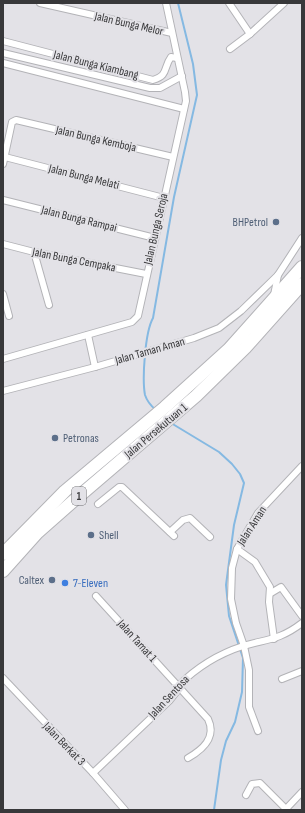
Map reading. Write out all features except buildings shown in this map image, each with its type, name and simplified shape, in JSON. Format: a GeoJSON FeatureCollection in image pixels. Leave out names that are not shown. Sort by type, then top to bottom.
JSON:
{"type":"FeatureCollection","features":[{"type":"Feature","properties":{"kind":"highway","name":"Jalan Persekutuan 1"},"geometry":{"type":"LineString","coordinates":[[3,554],[65,491],[165,407],[229,349],[302,267]]}},
{"type":"Feature","properties":{"kind":"highway","name":"Jalan Persekutuan 1"},"geometry":{"type":"LineString","coordinates":[[3,571],[37,533],[94,482],[175,415],[245,348],[302,284]]}},
{"type":"Feature","properties":{"kind":"street","name":"Jalan Bunga Melor"},"geometry":{"type":"LineString","coordinates":[[40,3],[172,33]]}},
{"type":"Feature","properties":{"kind":"street","name":"Jalan Bunga Seroja"},"geometry":{"type":"LineString","coordinates":[[3,358],[132,322],[136,319],[184,109],[185,92],[166,3]]}},
{"type":"Feature","properties":{"kind":"street"},"geometry":{"type":"LineString","coordinates":[[229,3],[250,34]]}},
{"type":"Feature","properties":{"kind":"street"},"geometry":{"type":"LineString","coordinates":[[230,49],[250,34],[284,3]]}},
{"type":"Feature","properties":{"kind":"street","name":"Jalan Bunga Kiambang"},"geometry":{"type":"LineString","coordinates":[[3,41],[153,80],[161,77],[165,73],[171,57],[177,58]]}},
{"type":"Feature","properties":{"kind":"street"},"geometry":{"type":"LineString","coordinates":[[3,52],[150,88],[160,88],[182,76]]}},
{"type":"Feature","properties":{"kind":"street","name":"Jalan Bunga Kiambang"},"geometry":{"type":"LineString","coordinates":[[3,63],[184,109]]}},
{"type":"Feature","properties":{"kind":"street","name":"Jalan Bunga Kemboja"},"geometry":{"type":"LineString","coordinates":[[4,160],[12,122],[20,120],[173,157]]}},
{"type":"Feature","properties":{"kind":"street","name":"Jalan Bunga Melati"},"geometry":{"type":"LineString","coordinates":[[4,160],[164,198]]}},
{"type":"Feature","properties":{"kind":"street","name":"Jalan Bunga Rampai"},"geometry":{"type":"LineString","coordinates":[[3,200],[155,238]]}},
{"type":"Feature","properties":{"kind":"street"},"geometry":{"type":"LineString","coordinates":[[274,298],[278,275],[302,238]]}},
{"type":"Feature","properties":{"kind":"street","name":"Jalan Bunga Cempaka"},"geometry":{"type":"LineString","coordinates":[[3,244],[34,252],[146,274]]}},
{"type":"Feature","properties":{"kind":"street"},"geometry":{"type":"LineString","coordinates":[[34,252],[49,305]]}},
{"type":"Feature","properties":{"kind":"street","name":"Jalan Taman Aman"},"geometry":{"type":"LineString","coordinates":[[3,391],[95,367],[194,338],[219,328],[241,311],[278,275]]}},
{"type":"Feature","properties":{"kind":"street"},"geometry":{"type":"LineString","coordinates":[[3,294],[9,316]]}},
{"type":"Feature","properties":{"kind":"street"},"geometry":{"type":"LineString","coordinates":[[88,334],[95,367]]}},
{"type":"Feature","properties":{"kind":"street","name":"Jalan Aman"},"geometry":{"type":"LineString","coordinates":[[258,731],[249,707],[249,670],[231,599],[232,568],[237,549],[258,513],[302,466]]}},
{"type":"Feature","properties":{"kind":"street"},"geometry":{"type":"LineString","coordinates":[[98,504],[119,487],[122,487],[172,534],[183,520],[190,518],[210,537]]}},
{"type":"Feature","properties":{"kind":"street"},"geometry":{"type":"LineString","coordinates":[[237,549],[255,562],[267,581],[271,593],[269,602],[274,639]]}},
{"type":"Feature","properties":{"kind":"street"},"geometry":{"type":"LineString","coordinates":[[271,593],[281,587],[302,616]]}},
{"type":"Feature","properties":{"kind":"street","name":"Jalan Tamat 1"},"geometry":{"type":"LineString","coordinates":[[96,596],[199,708],[211,725],[207,744],[200,751],[188,758]]}},
{"type":"Feature","properties":{"kind":"street","name":"Jalan Sentosa"},"geometry":{"type":"LineString","coordinates":[[93,773],[170,700],[178,690],[178,686],[197,668],[234,649],[288,634],[302,623]]}},
{"type":"Feature","properties":{"kind":"street"},"geometry":{"type":"LineString","coordinates":[[282,679],[302,671]]}},
{"type":"Feature","properties":{"kind":"street","name":"Jalan Berkat 3"},"geometry":{"type":"LineString","coordinates":[[3,678],[93,773],[125,810]]}},
{"type":"Feature","properties":{"kind":"street"},"geometry":{"type":"LineString","coordinates":[[246,795],[252,784],[260,783],[286,810],[302,792]]}},
{"type":"Feature","properties":{"kind":"waterway"},"geometry":{"type":"LineString","coordinates":[[156,410],[149,403],[145,395],[144,367],[146,344],[153,318],[174,197],[197,95],[193,64],[178,3]]}},
{"type":"Feature","properties":{"kind":"waterway"},"geometry":{"type":"LineString","coordinates":[[171,423],[219,452],[232,464],[240,474],[244,483],[234,525],[226,585],[229,616],[243,658],[242,692],[235,722],[226,741],[221,760],[214,810]]}},
{"type":"Feature","properties":{"kind":"place","name":"BHPetrol"},"geometry":{"type":"Point","coordinates":[276,222]}},
{"type":"Feature","properties":{"kind":"place","name":"Petronas"},"geometry":{"type":"Point","coordinates":[55,438]}},
{"type":"Feature","properties":{"kind":"place","name":"Shell"},"geometry":{"type":"Point","coordinates":[91,535]}},
{"type":"Feature","properties":{"kind":"place","name":"Caltex"},"geometry":{"type":"Point","coordinates":[52,580]}},
{"type":"Feature","properties":{"kind":"place","name":"7-Eleven"},"geometry":{"type":"Point","coordinates":[65,583]}}]}
